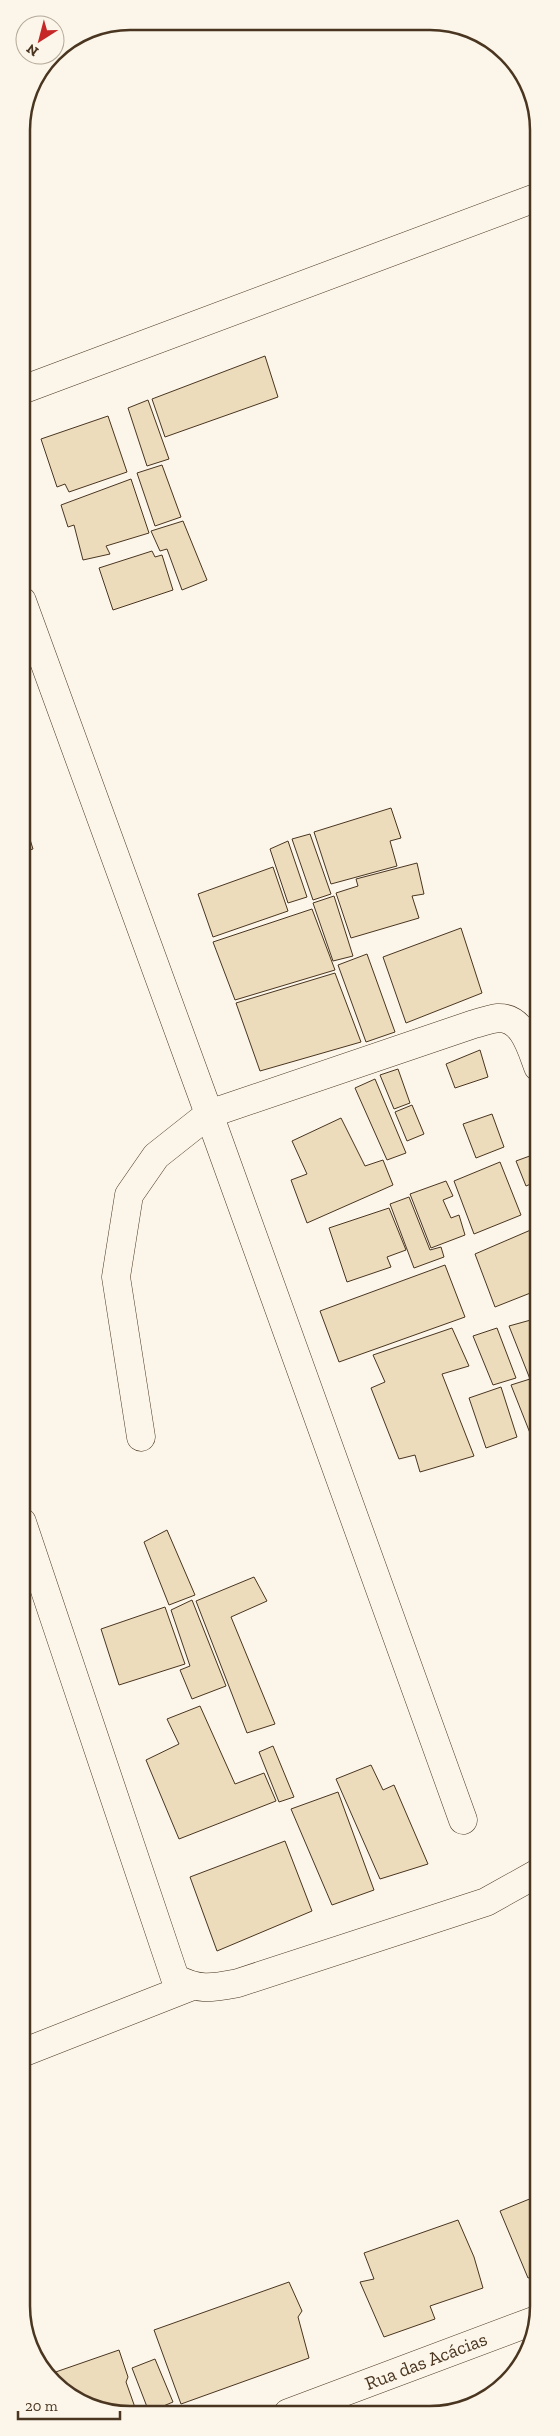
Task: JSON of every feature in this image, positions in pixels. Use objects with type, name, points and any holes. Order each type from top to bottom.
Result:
[{"type":"street","points":[[30,387],[530,200]]},
{"type":"street","points":[[30,623],[463,1820]]},
{"type":"street","points":[[141,1437],[116,1277],[128,1195],[156,1156],[209,1114],[474,1024],[499,1018],[517,1024],[530,1046]]},
{"type":"street","points":[[30,1546],[175,1978],[190,1986],[211,1988],[238,1982],[486,1902],[530,1877]]},
{"type":"street","points":[[30,2050],[190,1986]]},
{"type":"street","name":"Rua das Acácias","points":[[307,2406],[528,2323]]},
{"type":"building","points":[[265,356],[278,397],[165,437],[152,399]]},
{"type":"building","points":[[148,400],[169,459],[147,466],[128,408]]},
{"type":"building","points":[[108,416],[127,472],[69,492],[65,484],[57,487],[41,439]]},
{"type":"building","points":[[162,465],[181,517],[155,526],[137,473]]},
{"type":"building","points":[[131,479],[149,533],[106,546],[110,554],[83,560],[74,525],[68,527],[61,505]]},
{"type":"building","points":[[183,521],[207,580],[182,590],[167,549],[160,551],[151,531]]},
{"type":"building","points":[[152,551],[155,557],[162,555],[173,590],[113,610],[99,568]]},
{"type":"building","points":[[391,808],[401,838],[390,841],[397,866],[331,884],[314,832]]},
{"type":"building","points":[[310,834],[331,894],[313,900],[292,839]]},
{"type":"building","points":[[288,841],[307,897],[288,903],[270,849]]},
{"type":"building","points":[[417,863],[424,894],[412,896],[419,918],[351,938],[336,893],[358,886],[356,879]]},
{"type":"building","points":[[273,867],[288,911],[213,937],[198,894]]},
{"type":"building","points":[[334,896],[353,956],[333,961],[313,903]]},
{"type":"building","points":[[312,909],[335,970],[235,1000],[213,942]]},
{"type":"building","points":[[461,928],[482,993],[406,1023],[383,957]]},
{"type":"building","points":[[367,954],[395,1032],[366,1042],[338,965]]},
{"type":"building","points":[[335,973],[361,1042],[260,1071],[236,1003]]},
{"type":"building","points":[[480,1050],[488,1077],[455,1088],[446,1064]]},
{"type":"building","points":[[398,1069],[410,1103],[394,1109],[380,1075]]},
{"type":"building","points":[[375,1079],[406,1153],[387,1160],[355,1088]]},
{"type":"building","points":[[412,1105],[424,1134],[407,1141],[395,1112]]},
{"type":"building","points":[[492,1114],[504,1147],[476,1158],[463,1124]]},
{"type":"building","points":[[341,1118],[365,1166],[383,1160],[393,1185],[307,1223],[291,1180],[307,1174],[292,1141]]},
{"type":"building","points":[[530,1156],[530,1184],[526,1186],[516,1161]]},
{"type":"building","points":[[500,1162],[521,1215],[474,1234],[454,1181]]},
{"type":"building","points":[[446,1181],[453,1196],[443,1200],[451,1218],[459,1215],[465,1235],[431,1248],[410,1194]]},
{"type":"building","points":[[409,1197],[430,1250],[441,1247],[444,1257],[414,1268],[390,1204]]},
{"type":"building","points":[[389,1208],[406,1250],[387,1257],[391,1267],[347,1282],[329,1228]]},
{"type":"building","points":[[530,1230],[530,1293],[495,1307],[475,1254]]},
{"type":"building","points":[[445,1265],[465,1317],[339,1362],[320,1311]]},
{"type":"building","points":[[530,1320],[530,1379],[509,1326]]},
{"type":"building","points":[[452,1328],[469,1366],[442,1374],[474,1456],[420,1472],[415,1455],[399,1459],[371,1388],[385,1382],[373,1355]]},
{"type":"building","points":[[497,1328],[516,1378],[493,1385],[473,1336]]},
{"type":"building","points":[[530,1379],[530,1433],[511,1385]]},
{"type":"building","points":[[501,1387],[517,1437],[486,1448],[469,1398]]},
{"type":"building","points":[[167,1530],[195,1595],[169,1605],[144,1542]]},
{"type":"building","points":[[254,1577],[267,1601],[231,1617],[275,1724],[247,1733],[196,1601]]},
{"type":"building","points":[[192,1600],[226,1686],[192,1699],[180,1670],[190,1666],[171,1610]]},
{"type":"building","points":[[165,1607],[185,1664],[119,1685],[101,1629]]},
{"type":"building","points":[[200,1706],[235,1784],[264,1773],[276,1801],[179,1839],[146,1760],[179,1744],[167,1719]]},
{"type":"building","points":[[273,1746],[294,1797],[279,1802],[259,1752]]},
{"type":"building","points":[[371,1765],[383,1790],[394,1785],[428,1864],[380,1879],[336,1779]]},
{"type":"building","points":[[338,1792],[374,1890],[332,1905],[291,1809]]},
{"type":"building","points":[[285,1841],[312,1911],[217,1951],[190,1877]]},
{"type":"building","points":[[530,2199],[530,2277],[528,2278],[500,2211]]},
{"type":"building","points":[[458,2220],[474,2257],[483,2288],[430,2306],[435,2319],[384,2337],[360,2282],[374,2279],[364,2253]]},
{"type":"building","points":[[289,2282],[302,2311],[298,2317],[309,2358],[181,2404],[154,2330]]},
{"type":"building","points":[[119,2350],[128,2377],[126,2382],[135,2406],[110,2404],[86,2396],[69,2385],[55,2372]]},
{"type":"building","points":[[155,2359],[173,2402],[163,2406],[147,2406],[132,2368]]}]
